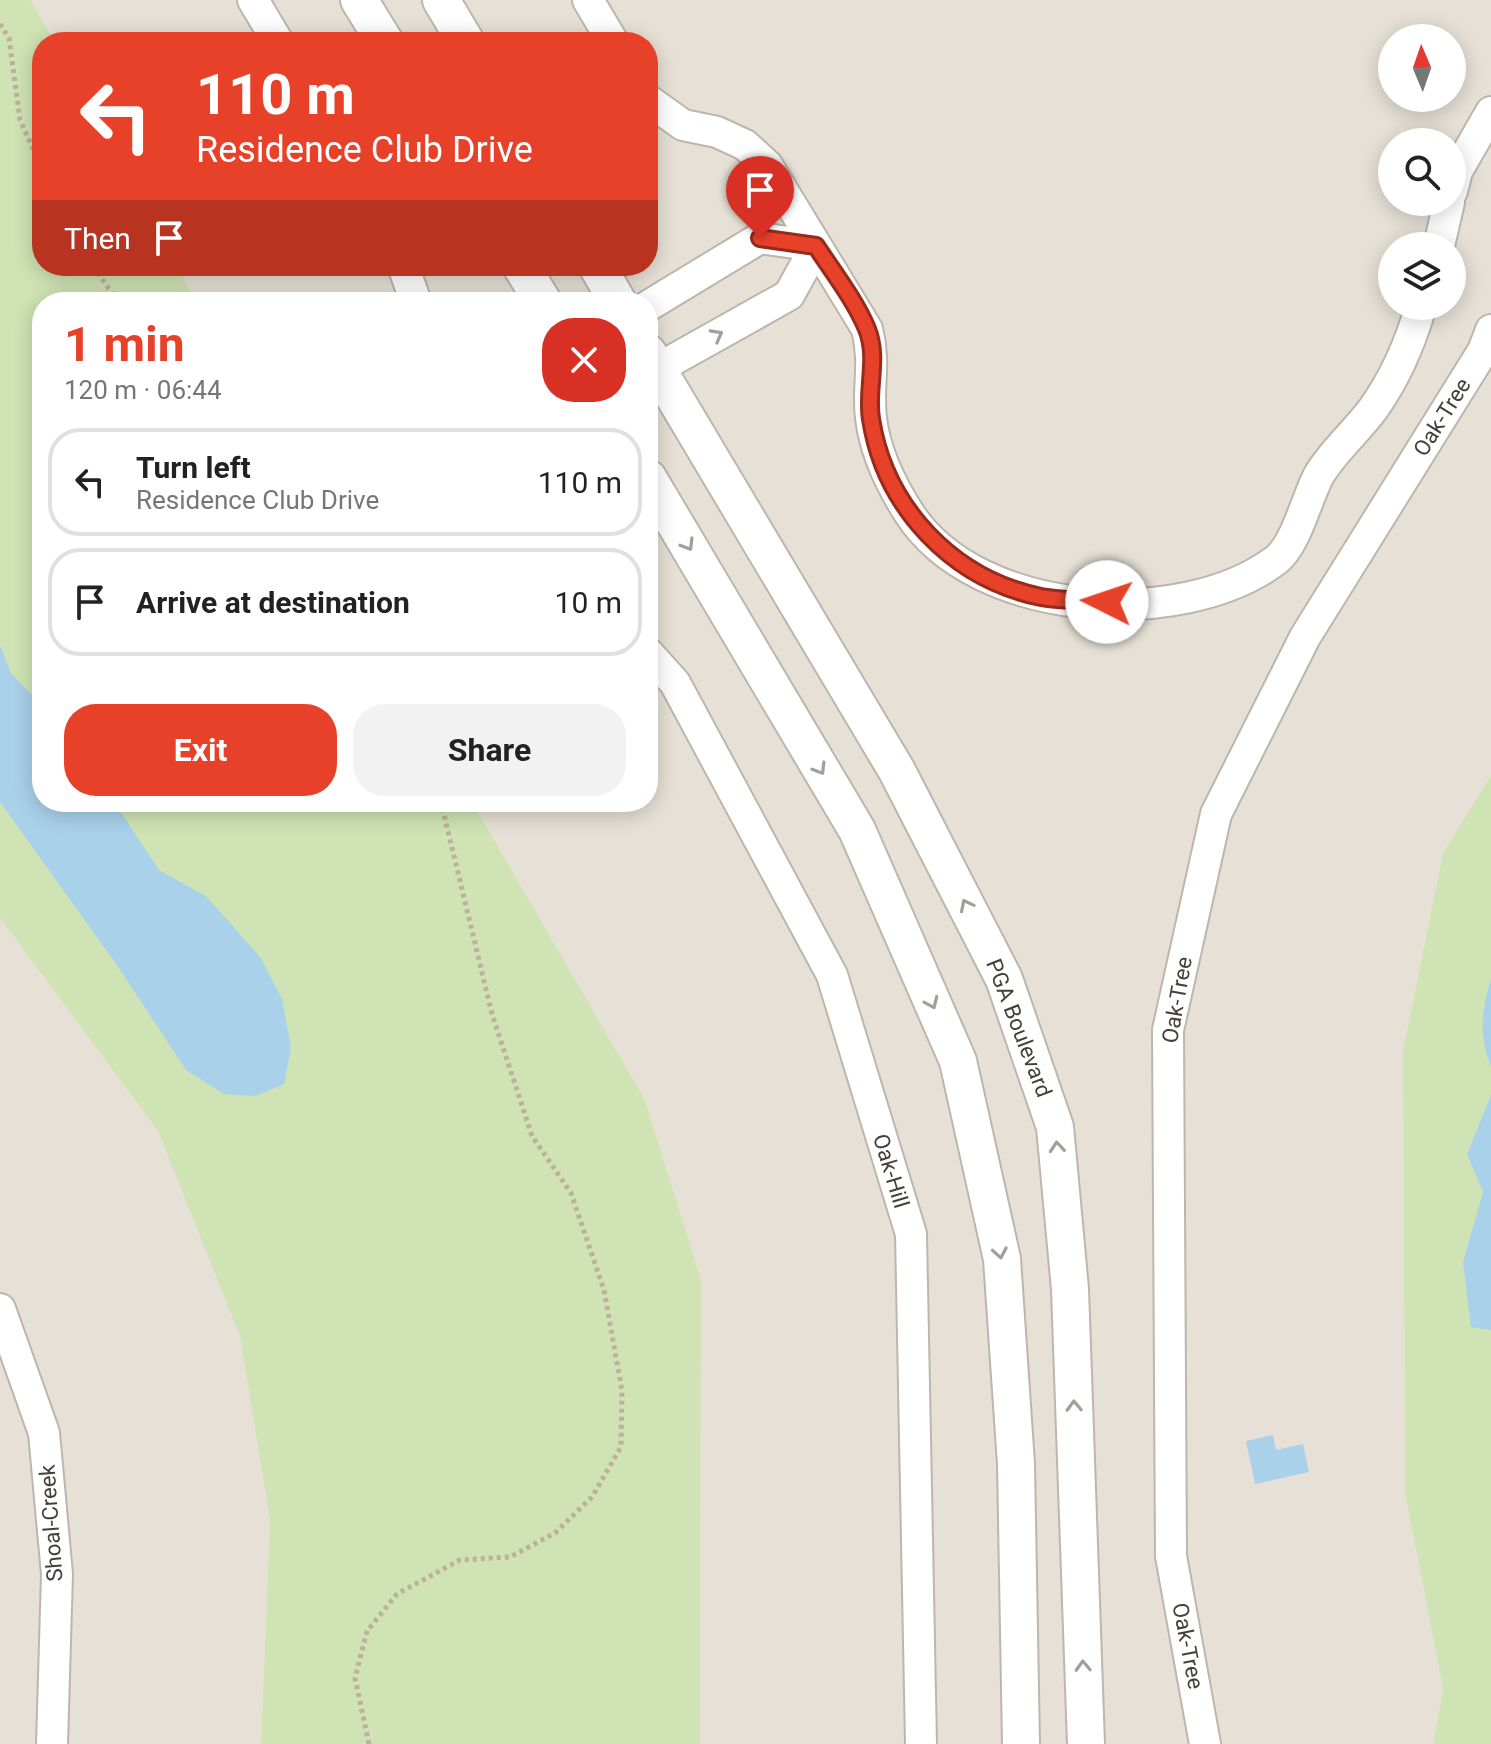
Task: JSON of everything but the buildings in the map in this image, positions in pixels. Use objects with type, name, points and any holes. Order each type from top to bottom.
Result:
[{"type":"street","points":[[253,0],[272,32]]},
{"type":"street","points":[[359,0],[379,32]]},
{"type":"street","points":[[441,0],[460,32]]},
{"type":"street","points":[[588,0],[607,32]]},
{"type":"street","points":[[658,107],[683,125],[717,132],[745,145],[767,165],[867,329],[874,356],[871,417],[883,466],[910,515],[941,549],[988,579],[1041,597],[1172,603],[1239,585],[1280,558],[1320,473],[1373,409],[1406,356],[1417,320]]},
{"type":"street","points":[[1466,155],[1491,112]]},
{"type":"street","points":[[658,300],[760,238],[816,246]]},
{"type":"street","points":[[658,360],[789,295],[816,246]]},
{"type":"street","name":"Oak-Tree","points":[[1205,1744],[1171,1556],[1168,1030],[1216,814],[1305,637],[1483,351],[1491,330]]},
{"type":"street","name":"PGA Boulevard","points":[[658,376],[897,771],[1004,979],[1055,1127],[1070,1289],[1086,1744]]},
{"type":"street","points":[[658,495],[857,830],[958,1061],[1002,1259],[1016,1464],[1021,1744]]},
{"type":"street","name":"Oak-Hill","points":[[658,664],[675,683],[832,975],[911,1234],[921,1744]]},
{"type":"street","name":"Shoal-Creek","points":[[0,1309],[44,1433],[57,1574],[52,1744]]},
{"type":"path","points":[[0,24],[9,38],[20,120],[32,147]]},
{"type":"path","points":[[369,1744],[355,1678],[367,1631],[397,1594],[460,1560],[510,1557],[555,1533],[592,1497],[621,1447],[622,1391],[604,1290],[571,1193],[532,1136],[501,1041],[444,812]]},
{"type":"shaded area","points":[[31,0],[1491,0],[1491,775],[1443,853],[1403,1050],[1405,1493],[1443,1689],[1433,1744],[700,1744],[701,1280],[645,1100],[478,812],[658,812],[658,292],[191,292],[182,276],[658,276],[658,32],[49,32]]},
{"type":"shaded area","points":[[0,918],[158,1131],[240,1337],[270,1521],[261,1744],[0,1744]]},
{"type":"green space","points":[[0,0],[31,0],[49,32],[32,32],[32,276],[182,276],[191,292],[32,292],[32,812],[478,812],[645,1100],[701,1280],[700,1744],[261,1744],[270,1521],[240,1337],[158,1131],[0,918]]},
{"type":"green space","points":[[1491,775],[1491,1744],[1433,1744],[1443,1689],[1405,1493],[1403,1050],[1443,853]]},
{"type":"water","points":[[0,645],[11,673],[32,695],[32,812],[121,812],[159,870],[207,897],[261,958],[282,999],[291,1048],[284,1084],[255,1096],[224,1094],[186,1070],[114,961],[0,802]]},
{"type":"water","points":[[1491,979],[1491,1067],[1483,1023]]},
{"type":"water","points":[[1491,1095],[1491,1330],[1471,1327],[1463,1262],[1483,1192],[1467,1154]]},
{"type":"water","points":[[1273,1435],[1276,1450],[1303,1444],[1309,1472],[1255,1484],[1246,1441]]},
{"type":"route","points":[[760,238],[816,246],[867,329],[874,356],[871,417],[883,466],[910,515],[941,549],[988,579],[1041,597],[1107,602]]}]
